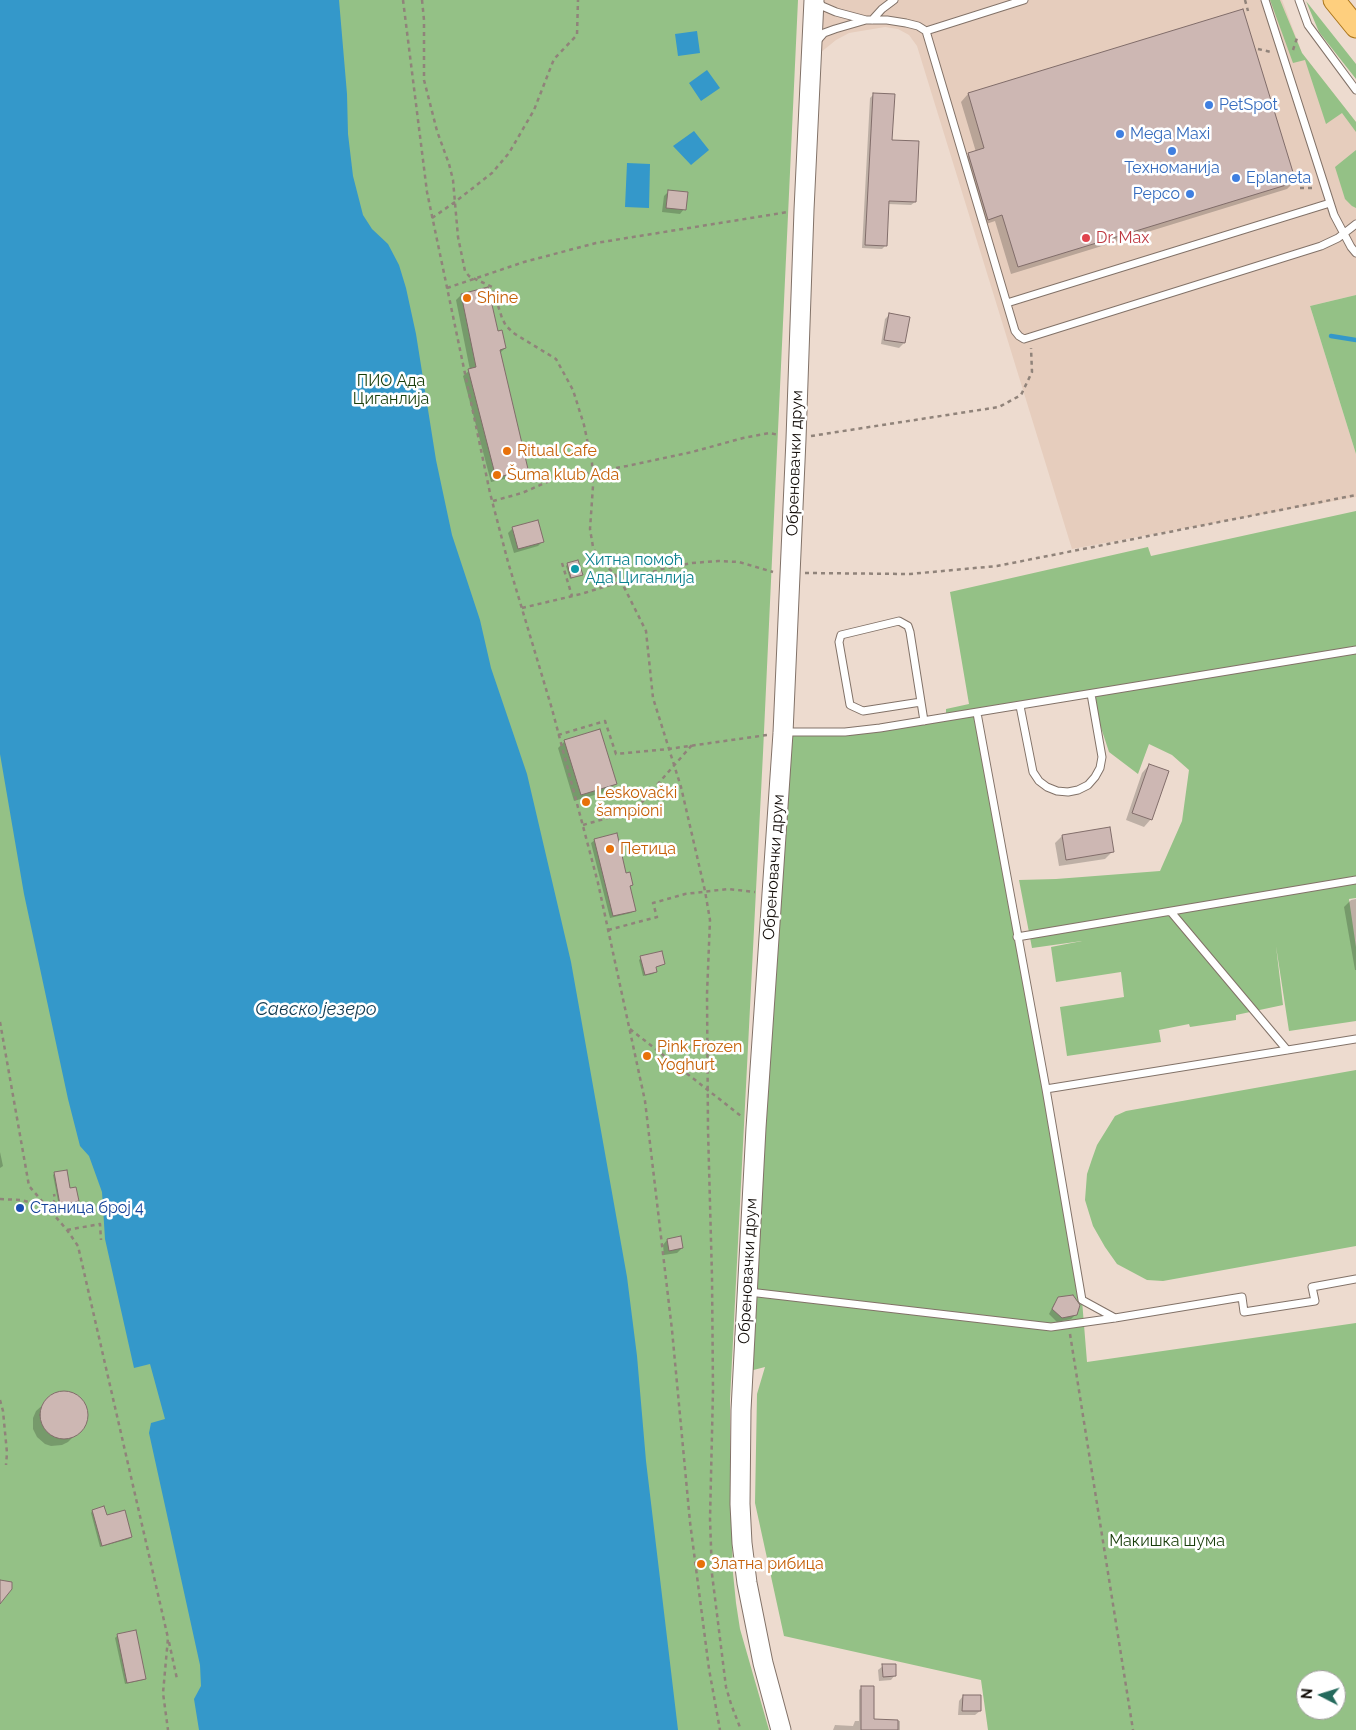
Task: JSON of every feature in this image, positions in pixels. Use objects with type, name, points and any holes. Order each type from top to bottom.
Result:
[{"type":"main road","points":[[1334,0],[1356,28]]},
{"type":"street","name":"Обреновачки друм","points":[[781,1730],[760,1648],[747,1583],[742,1543],[740,1504],[741,1410],[756,1128],[783,732],[804,210],[815,0]]},
{"type":"lane","points":[[815,0],[822,6],[836,12],[869,20],[906,23],[918,26],[926,31],[1015,331],[1024,339],[1330,243],[1356,224]]},
{"type":"lane","points":[[812,51],[818,39],[824,33],[869,20],[894,0]]},
{"type":"lane","points":[[926,31],[1024,0]]},
{"type":"lane","points":[[1265,0],[1334,215],[1350,246],[1356,253]]},
{"type":"lane","points":[[1299,0],[1308,24],[1356,90]]},
{"type":"lane","points":[[1007,302],[1330,203]]},
{"type":"lane","points":[[921,702],[863,711],[850,705],[839,638],[845,633],[874,626],[899,622],[908,626],[921,702],[924,721]]},
{"type":"lane","points":[[783,732],[845,732],[924,721],[1356,650]]},
{"type":"lane","points":[[1020,706],[1033,772],[1039,781],[1047,787],[1057,791],[1068,792],[1088,785],[1100,768],[1102,757],[1091,694]]},
{"type":"lane","points":[[977,713],[1046,1089],[1082,1300],[1115,1318]]},
{"type":"lane","points":[[1017,936],[1356,880]]},
{"type":"lane","points":[[1171,912],[1288,1050]]},
{"type":"lane","points":[[1046,1089],[1356,1039]]},
{"type":"lane","points":[[746,1292],[1051,1327],[1242,1297],[1244,1312],[1315,1301],[1312,1287],[1356,1279]]},
{"type":"path","points":[[403,0],[421,151],[432,218],[493,501],[508,562],[598,883],[646,1101],[672,1330],[690,1522],[709,1669],[720,1730]]},
{"type":"path","points":[[422,0],[424,80],[437,131],[450,164],[458,237],[463,263],[467,274],[492,287],[502,318],[508,328],[528,343],[551,356],[562,369],[578,403],[589,444],[593,473],[590,529],[593,547],[597,556],[621,582],[646,631],[653,698],[681,787],[705,891],[710,920],[707,994],[713,1390],[710,1519],[712,1574],[726,1687],[741,1730]]},
{"type":"path","points":[[432,218],[492,173],[509,153],[534,110],[554,60],[577,35],[578,0]]},
{"type":"path","points":[[1245,0],[1248,11]]},
{"type":"path","points":[[1292,53],[1298,35]]},
{"type":"path","points":[[1258,49],[1271,52]]},
{"type":"path","points":[[1300,188],[1315,188]]},
{"type":"path","points":[[448,288],[524,262],[596,244],[804,210]]},
{"type":"path","points":[[796,438],[999,407],[1021,396],[1032,372],[1031,338]]},
{"type":"path","points":[[493,501],[522,493],[554,479],[593,473],[692,452],[769,433]]},
{"type":"path","points":[[522,608],[572,596],[676,565],[718,561],[739,562],[790,577],[806,572],[910,574],[997,566],[1356,494]]},
{"type":"path","points":[[562,563],[572,596]]},
{"type":"path","points":[[558,735],[606,721],[616,754],[668,749],[783,732]]},
{"type":"path","points":[[583,826],[635,810],[693,745]]},
{"type":"path","points":[[608,930],[657,917],[653,903],[705,891],[728,889],[772,894]]},
{"type":"path","points":[[0,1022],[29,1186],[78,1246],[177,1679]]},
{"type":"path","points":[[630,1029],[756,1128]]},
{"type":"path","points":[[49,1211],[55,1199],[54,1194]]},
{"type":"path","points":[[0,1199],[33,1202],[45,1207]]},
{"type":"path","points":[[66,1230],[100,1224],[101,1240]]},
{"type":"path","points":[[1069,1325],[1133,1730]]},
{"type":"path","points":[[0,1400],[5,1426],[6,1465]]},
{"type":"path","points":[[168,1638],[163,1692],[168,1730]]},
{"type":"shaded area","points":[[820,0],[1282,0],[1302,53],[1356,122],[1356,295],[1310,306],[1356,454],[1356,497],[1072,549],[917,46],[909,35],[898,29],[885,27],[849,33],[836,40],[820,53]]},
{"type":"green space","name":"Савско језеро","points":[[0,0],[798,0],[763,753],[730,1399],[733,1573],[736,1603],[740,1629],[769,1730],[0,1730]]},
{"type":"green space","points":[[1270,0],[1280,0],[1302,53],[1356,122],[1356,132],[1342,113],[1326,124],[1305,60],[1293,63]]},
{"type":"green space","points":[[1306,1],[1356,64],[1356,79],[1319,32]]},
{"type":"green space","points":[[1356,150],[1356,208],[1345,199],[1335,167]]},
{"type":"green space","points":[[1356,295],[1356,454],[1310,306]]},
{"type":"green space","name":"Макишка шума","points":[[1356,511],[1356,898],[1349,899],[1356,947],[1356,1021],[1289,1031],[1276,946],[1283,1005],[1236,1015],[1236,1020],[1190,1027],[1189,1024],[1159,1030],[1161,1042],[1067,1056],[1060,1007],[1124,997],[1121,972],[1056,982],[1051,947],[1082,941],[1032,948],[1019,880],[1160,871],[1182,821],[1189,770],[1172,755],[1149,744],[1138,774],[1109,752],[1090,694],[977,713],[1082,1300],[1087,1362],[1356,1323],[1356,1730],[988,1730],[981,1680],[784,1636],[755,1503],[757,1394],[765,1367],[742,1373],[783,733],[845,732],[946,717],[946,709],[969,704],[950,592],[1148,547],[1151,556]]},
{"type":"green space","points":[[1356,1070],[1356,1246],[1163,1281],[1147,1280],[1117,1264],[1093,1226],[1085,1200],[1087,1174],[1097,1145],[1115,1116],[1126,1111]]},
{"type":"water","name":"Савско језеро","points":[[0,0],[339,0],[347,94],[348,134],[353,176],[363,215],[372,229],[388,244],[399,265],[406,288],[416,334],[436,460],[452,535],[480,620],[491,668],[527,774],[571,962],[627,1277],[637,1356],[646,1461],[678,1730],[199,1730],[194,1699],[201,1686],[200,1665],[149,1433],[151,1423],[165,1419],[150,1364],[134,1368],[105,1239],[102,1192],[89,1156],[80,1146],[68,1099],[24,894],[0,754]]},
{"type":"water","points":[[697,31],[700,53],[678,56],[675,34]]},
{"type":"water","points":[[707,70],[720,88],[701,101],[689,83]]},
{"type":"water","points":[[694,131],[709,150],[691,165],[673,146]]},
{"type":"water","points":[[627,163],[650,164],[649,208],[625,207]]},
{"type":"building","points":[[1243,9],[1296,182],[1018,267],[1002,215],[988,220],[968,153],[984,148],[968,93]]},
{"type":"building","points":[[873,93],[895,94],[892,140],[919,141],[916,202],[889,201],[887,246],[865,245]]},
{"type":"building","points":[[668,190],[688,192],[686,210],[666,208]]},
{"type":"building","points":[[488,287],[498,331],[502,330],[506,348],[500,350],[528,469],[496,478],[468,369],[476,367],[461,294]]},
{"type":"building","points":[[889,313],[910,317],[905,343],[884,340]]},
{"type":"building","points":[[538,520],[544,542],[518,549],[512,527]]},
{"type":"building","name":"Хитна помоћ Ада Циганлија","points":[[578,560],[583,575],[571,578],[567,563]]},
{"type":"building","points":[[600,729],[617,784],[581,795],[564,740]]},
{"type":"building","points":[[1149,764],[1169,771],[1152,820],[1132,813]]},
{"type":"building","points":[[1110,827],[1114,852],[1066,860],[1062,835]]},
{"type":"building","points":[[617,833],[626,873],[630,872],[633,885],[630,886],[636,911],[613,916],[594,839]]},
{"type":"building","points":[[662,951],[665,964],[656,967],[657,972],[645,975],[640,956]]},
{"type":"building","points":[[67,1170],[70,1188],[76,1187],[79,1201],[60,1205],[54,1172]]},
{"type":"building","points":[[681,1236],[683,1248],[669,1251],[667,1239]]},
{"type":"building","points":[[1073,1295],[1080,1305],[1077,1315],[1062,1318],[1052,1309],[1058,1297]]},
{"type":"building","points":[[64,1391],[73,1393],[81,1398],[86,1406],[88,1415],[86,1424],[81,1432],[73,1437],[64,1439],[55,1437],[47,1432],[42,1424],[40,1415],[42,1406],[47,1398],[55,1393]]},
{"type":"building","points":[[104,1506],[107,1515],[125,1510],[132,1537],[102,1546],[92,1510]]},
{"type":"building","points":[[0,1580],[12,1582],[12,1589],[0,1604]]},
{"type":"building","points":[[136,1630],[146,1679],[127,1683],[117,1634]]},
{"type":"building","points":[[882,1664],[896,1664],[896,1676],[883,1677]]},
{"type":"building","points":[[861,1686],[874,1686],[874,1719],[898,1720],[898,1730],[861,1730]]},
{"type":"building","points":[[963,1695],[981,1695],[981,1711],[962,1711]]},
{"type":"waterway","points":[[1331,336],[1356,340]]},
{"type":"place","name":"PetSpot","points":[[1209,105]]},
{"type":"place","name":"Mega Maxi","points":[[1120,134]]},
{"type":"place","name":"Техноманија","points":[[1172,151]]},
{"type":"place","name":"Eplaneta","points":[[1236,178]]},
{"type":"place","name":"Pepco","points":[[1190,194]]},
{"type":"place","name":"Dr. Max","points":[[1086,238]]},
{"type":"place","name":"Shine","points":[[467,298]]},
{"type":"place","name":"Ritual Cafe","points":[[507,451]]},
{"type":"place","name":"Šuma klub Ada","points":[[497,475]]},
{"type":"place","name":"Хитна помоћ Ада Циганлија","points":[[575,569]]},
{"type":"place","name":"Leskovački šampioni","points":[[586,802]]},
{"type":"place","name":"Петица","points":[[610,849]]},
{"type":"place","name":"Pink Frozen Yoghurt","points":[[647,1056]]},
{"type":"place","name":"Станица број 4","points":[[20,1208]]},
{"type":"place","name":"Златна рибица","points":[[701,1564]]},
{"type":"park label","name":"ПИО Ада Циганлија","points":[[391,390]]}]
